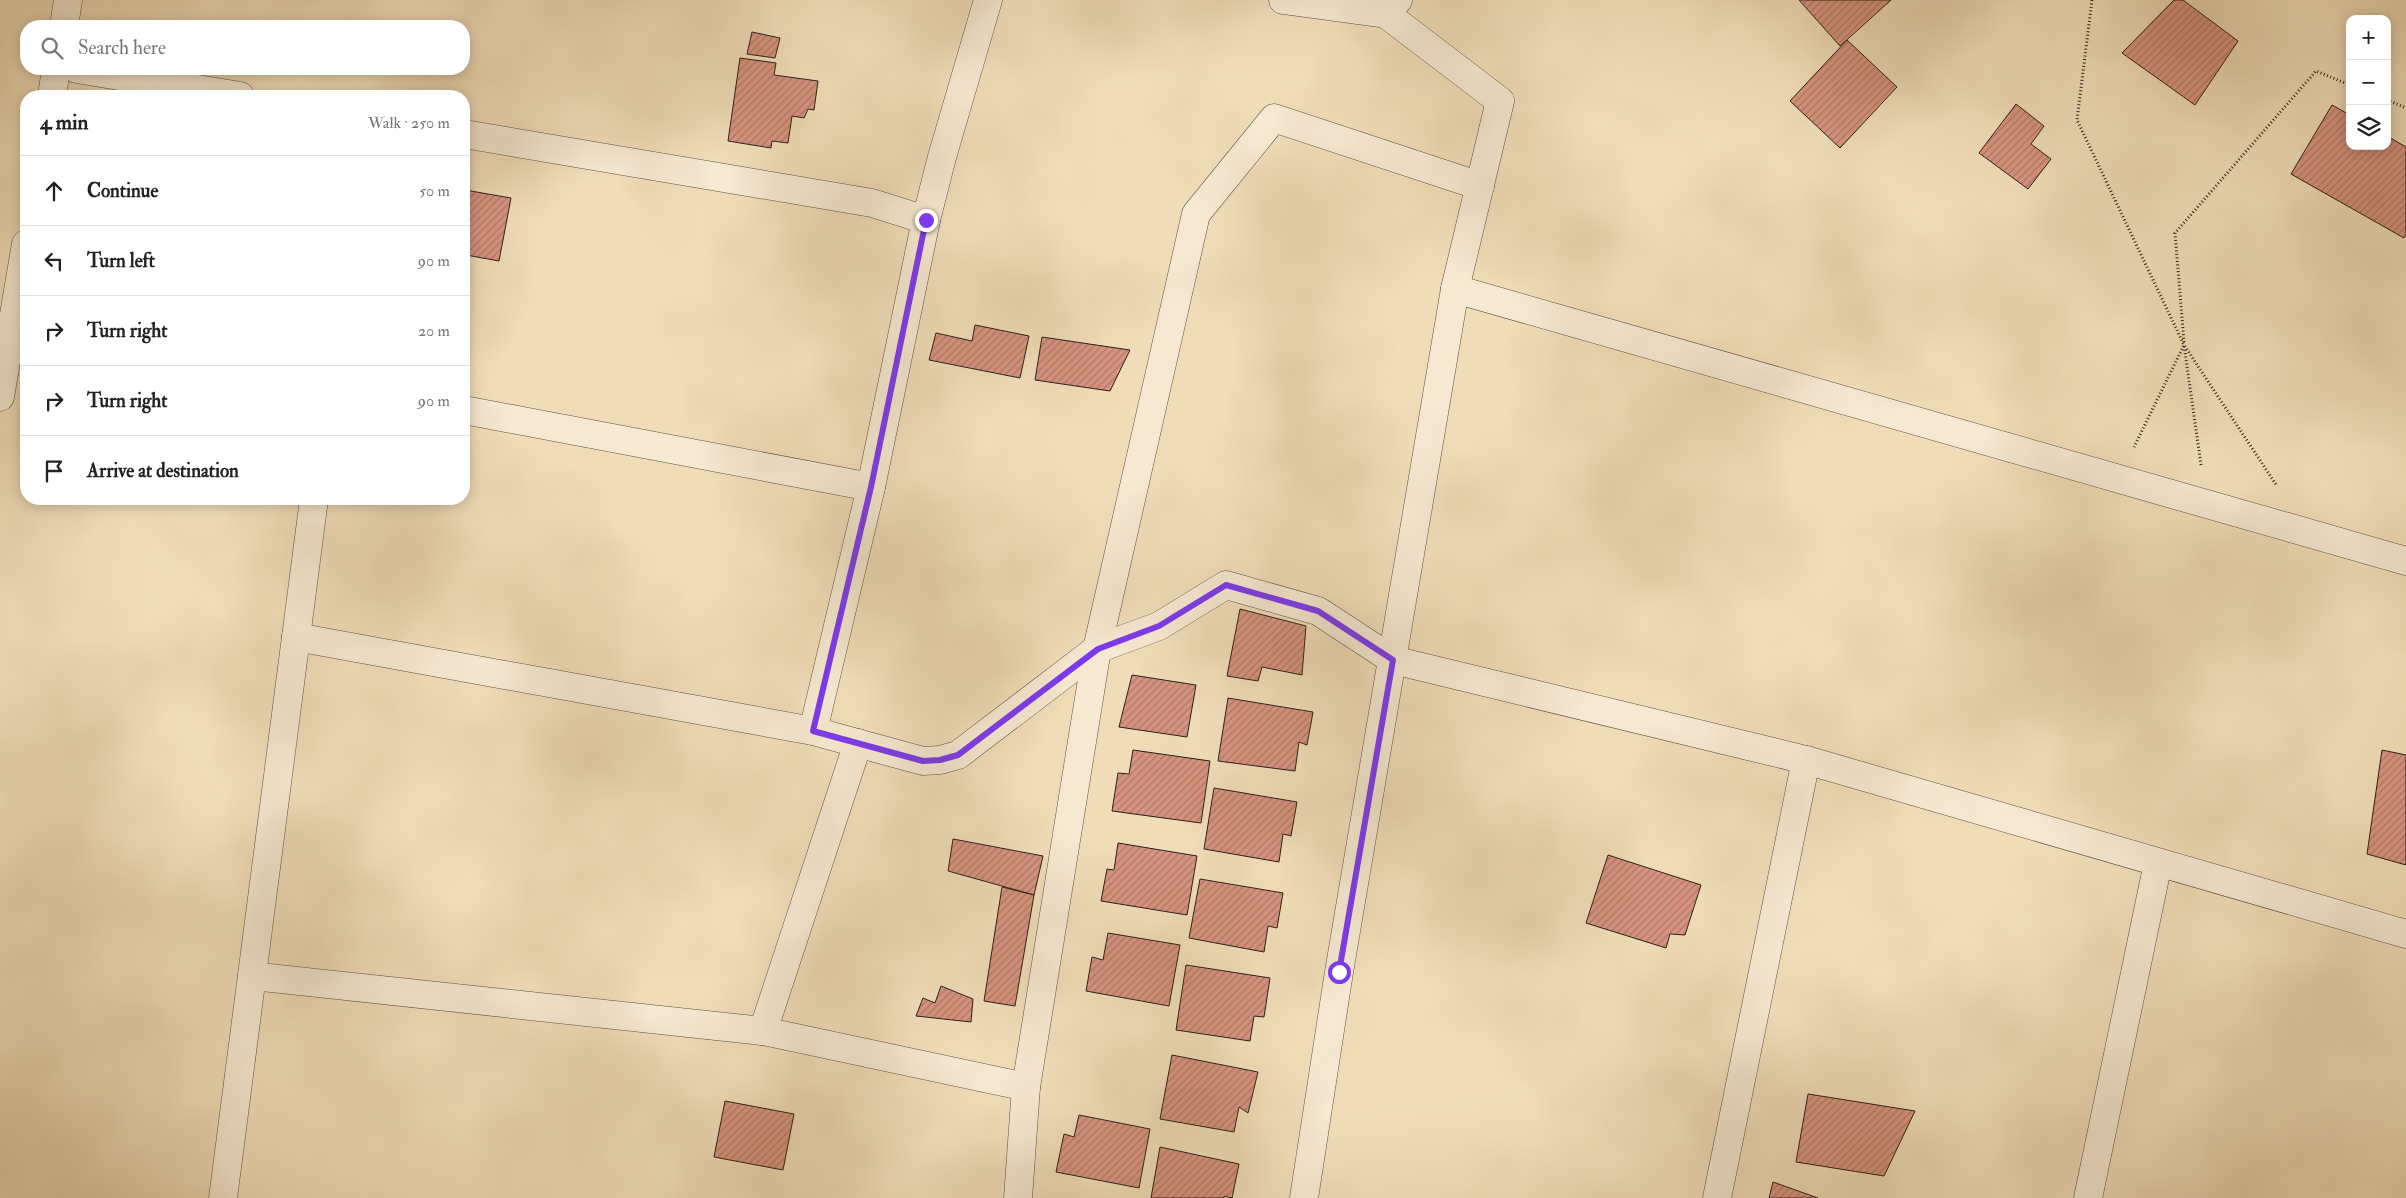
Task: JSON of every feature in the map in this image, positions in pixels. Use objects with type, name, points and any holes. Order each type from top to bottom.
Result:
[{"type":"street","points":[[65,20],[68,0]]},
{"type":"street","points":[[813,731],[871,487],[926,220],[942,157],[988,0]]},
{"type":"street","points":[[1283,0],[1392,7],[1500,101],[1455,288],[1339,972],[1304,1198]]},
{"type":"street","points":[[53,90],[55,75]]},
{"type":"street","points":[[113,75],[204,90]]},
{"type":"street","points":[[1018,1198],[1026,1087],[1098,649],[1196,214],[1274,118],[1480,186]]},
{"type":"street","points":[[470,135],[872,203],[926,220]]},
{"type":"street","points":[[1455,288],[2406,561]]},
{"type":"street","points":[[0,397],[19,326]]},
{"type":"street","points":[[470,411],[871,487]]},
{"type":"street","points":[[223,1198],[313,505]]},
{"type":"street","points":[[296,637],[813,731],[923,761],[940,760],[958,755],[1098,649],[1159,626],[1226,585],[1318,611],[1393,660],[1806,760],[2406,934]]},
{"type":"street","points":[[763,1031],[858,743]]},
{"type":"street","points":[[1717,1198],[1806,760]]},
{"type":"street","points":[[2088,1198],[2158,863]]},
{"type":"street","points":[[252,976],[763,1031],[1026,1087]]},
{"type":"path","points":[[2092,0],[2077,120],[2184,345],[2280,490]]},
{"type":"path","points":[[2202,474],[2184,345],[2175,233],[2316,71],[2346,83]]},
{"type":"path","points":[[2391,102],[2406,108]]},
{"type":"path","points":[[2130,455],[2184,345]]},
{"type":"building","points":[[1799,0],[1891,0],[1840,46]]},
{"type":"building","points":[[2174,0],[2183,0],[2238,41],[2195,105],[2122,53]]},
{"type":"building","points":[[752,32],[780,38],[775,58],[747,54]]},
{"type":"building","points":[[1847,40],[1897,87],[1840,148],[1790,101]]},
{"type":"building","points":[[740,58],[776,63],[774,75],[818,81],[814,110],[808,109],[804,118],[792,116],[788,143],[772,141],[771,148],[728,141]]},
{"type":"building","points":[[2016,104],[2044,126],[2031,144],[2051,159],[2028,189],[1979,153]]},
{"type":"building","points":[[2332,105],[2346,113],[2346,150],[2391,150],[2391,138],[2406,147],[2406,234],[2404,238],[2291,174]]},
{"type":"building","points":[[470,191],[511,198],[499,261],[470,256]]},
{"type":"building","points":[[975,325],[1029,336],[1020,378],[929,360],[936,333],[972,341]]},
{"type":"building","points":[[1042,337],[1130,350],[1110,391],[1035,380]]},
{"type":"building","points":[[1240,609],[1306,626],[1302,675],[1262,667],[1258,681],[1227,676]]},
{"type":"building","points":[[1132,675],[1196,685],[1187,737],[1119,727]]},
{"type":"building","points":[[1228,698],[1313,712],[1307,745],[1299,742],[1295,771],[1218,761]]},
{"type":"building","points":[[1133,750],[1210,761],[1201,823],[1112,811],[1118,773],[1129,774]]},
{"type":"building","points":[[2382,750],[2406,755],[2406,865],[2367,854]]},
{"type":"building","points":[[1214,788],[1297,802],[1291,836],[1283,834],[1279,862],[1204,849]]},
{"type":"building","points":[[953,839],[1043,856],[1034,895],[948,871]]},
{"type":"building","points":[[1118,843],[1197,856],[1187,915],[1101,901],[1107,869],[1114,870]]},
{"type":"building","points":[[1608,855],[1701,885],[1685,935],[1670,934],[1666,948],[1586,923]]},
{"type":"building","points":[[1200,879],[1283,893],[1277,928],[1268,926],[1264,952],[1189,938]]},
{"type":"building","points":[[1002,887],[1034,895],[1015,1006],[984,1001]]},
{"type":"building","points":[[1108,933],[1180,945],[1169,1006],[1086,991],[1092,957],[1103,960]]},
{"type":"building","points":[[1186,965],[1270,978],[1264,1017],[1254,1016],[1250,1041],[1176,1030]]},
{"type":"building","points":[[941,986],[973,999],[971,1022],[916,1016],[923,998],[935,1003]]},
{"type":"building","points":[[1172,1055],[1258,1072],[1248,1113],[1239,1107],[1234,1132],[1160,1119]]},
{"type":"building","points":[[1808,1094],[1915,1111],[1884,1176],[1796,1162]]},
{"type":"building","points":[[725,1101],[794,1114],[783,1170],[714,1157]]},
{"type":"building","points":[[1079,1115],[1150,1129],[1139,1188],[1056,1172],[1064,1134],[1074,1137]]},
{"type":"building","points":[[1160,1147],[1239,1164],[1232,1198],[1224,1196],[1224,1198],[1151,1198]]},
{"type":"building","points":[[1773,1182],[1818,1198],[1769,1198]]},
{"type":"route","points":[[926,220],[871,487],[813,731],[923,761],[940,760],[958,755],[1098,649],[1159,626],[1226,585],[1318,611],[1393,660],[1339,972]]}]
